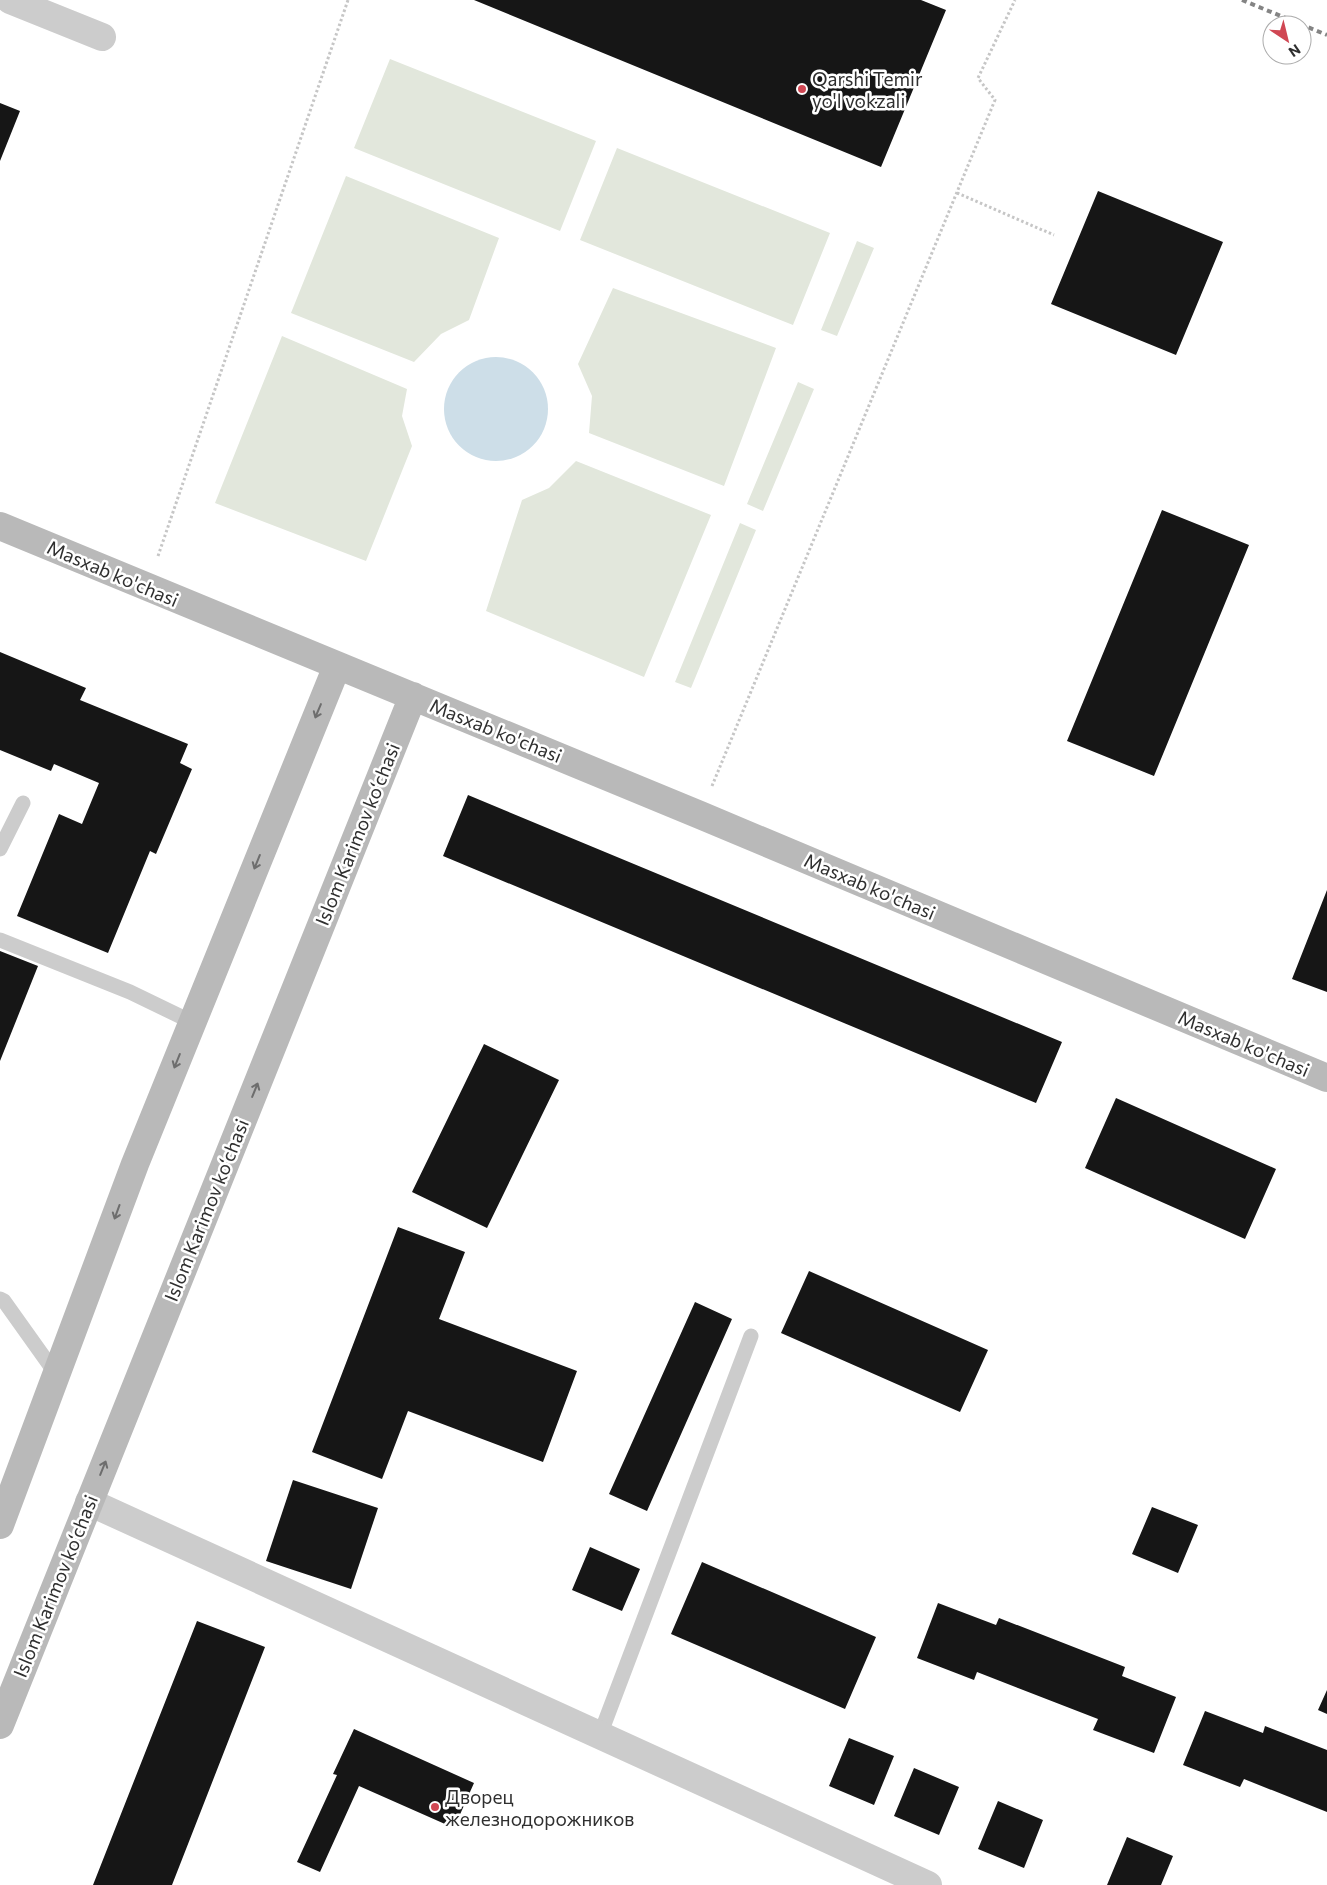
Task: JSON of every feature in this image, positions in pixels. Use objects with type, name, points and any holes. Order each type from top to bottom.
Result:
[{"type":"main road","name":"Masxab ko'chasi","points":[[0,526],[700,815],[1327,1078]]},
{"type":"main road","points":[[0,1525],[135,1164],[337,666]]},
{"type":"main road","name":"Islom Karimov ko‘chasi","points":[[0,1725],[413,696]]},
{"type":"street","points":[[10,0],[102,37]]},
{"type":"street","points":[[89,1502],[928,1885]]},
{"type":"lane","points":[[0,848],[23,803]]},
{"type":"lane","points":[[0,940],[130,992],[192,1022]]},
{"type":"lane","points":[[0,1299],[4,1301],[56,1374]]},
{"type":"lane","points":[[600,1735],[751,1336]]},
{"type":"path","points":[[147,588],[348,0]]},
{"type":"path","points":[[700,815],[995,100],[978,78],[1015,0]]},
{"type":"path","points":[[957,193],[1054,235]]},
{"type":"shaded area","points":[[390,59],[596,141],[560,231],[354,148]]},
{"type":"shaded area","points":[[617,148],[830,233],[793,325],[580,240]]},
{"type":"shaded area","points":[[346,176],[499,238],[469,320],[441,334],[414,362],[291,313]]},
{"type":"shaded area","points":[[857,241],[874,248],[837,336],[821,330]]},
{"type":"shaded area","points":[[613,288],[776,348],[724,486],[589,433],[592,396],[578,364]]},
{"type":"shaded area","points":[[282,336],[407,389],[402,416],[412,446],[366,561],[215,503]]},
{"type":"shaded area","points":[[496,357],[516,361],[533,372],[544,389],[548,409],[544,429],[533,446],[516,457],[496,461],[476,457],[459,446],[448,429],[444,409],[448,389],[459,372],[476,361]]},
{"type":"shaded area","points":[[798,382],[814,389],[763,511],[747,504]]},
{"type":"shaded area","points":[[576,461],[711,515],[644,677],[486,611],[522,500],[549,488]]},
{"type":"shaded area","points":[[740,523],[756,530],[691,688],[675,682]]},
{"type":"building","name":"Qarshi Temir yo'l vokzali","points":[[474,0],[921,0],[946,10],[881,167]]},
{"type":"building","points":[[0,103],[20,111],[0,161]]},
{"type":"building","points":[[1098,191],[1223,242],[1176,355],[1051,304]]},
{"type":"building","points":[[1162,510],[1249,545],[1154,776],[1067,741]]},
{"type":"building","points":[[0,652],[86,688],[80,700],[188,744],[180,763],[192,769],[156,854],[150,851],[108,953],[17,916],[59,814],[82,824],[99,783],[54,764],[51,771],[0,750]]},
{"type":"building","points":[[468,795],[1062,1042],[1036,1103],[443,856]]},
{"type":"building","points":[[1327,890],[1327,992],[1292,979]]},
{"type":"building","points":[[0,951],[38,966],[0,1061]]},
{"type":"building","points":[[484,1044],[559,1080],[487,1228],[412,1192]]},
{"type":"building","points":[[1116,1098],[1276,1169],[1245,1239],[1085,1168]]},
{"type":"building","points":[[398,1227],[465,1252],[439,1319],[577,1371],[543,1462],[408,1411],[382,1479],[312,1452]]},
{"type":"building","points":[[809,1271],[988,1350],[960,1412],[781,1333]]},
{"type":"building","points":[[695,1302],[732,1319],[647,1511],[609,1494]]},
{"type":"building","points":[[293,1480],[378,1508],[351,1589],[266,1561]]},
{"type":"building","points":[[1152,1507],[1198,1525],[1178,1573],[1132,1554]]},
{"type":"building","points":[[590,1547],[640,1569],[622,1611],[572,1590]]},
{"type":"building","points":[[702,1562],[876,1637],[845,1709],[671,1634]]},
{"type":"building","points":[[938,1603],[996,1625],[999,1618],[1125,1667],[1122,1676],[1176,1697],[1154,1753],[1093,1730],[1098,1719],[977,1672],[974,1680],[917,1658]]},
{"type":"building","points":[[197,1621],[265,1647],[172,1885],[93,1885]]},
{"type":"building","points":[[1327,1690],[1327,1714],[1318,1710]]},
{"type":"building","points":[[1205,1711],[1263,1733],[1265,1726],[1327,1750],[1327,1812],[1244,1779],[1240,1787],[1183,1765]]},
{"type":"building","name":"Дворец железнодорожников","points":[[354,1729],[474,1783],[454,1828],[359,1786],[320,1872],[297,1862],[337,1775],[333,1774]]},
{"type":"building","points":[[849,1738],[894,1756],[874,1805],[829,1786]]},
{"type":"building","points":[[914,1768],[959,1787],[939,1835],[894,1816]]},
{"type":"building","points":[[998,1801],[1043,1820],[1024,1868],[978,1849]]},
{"type":"building","points":[[1127,1837],[1173,1856],[1161,1885],[1107,1885]]},
{"type":"railway","points":[[1242,0],[1327,35]]},
{"type":"place","name":"Qarshi Temir yo'l vokzali","points":[[802,89]]},
{"type":"place","name":"Дворец железнодорожников","points":[[435,1807]]}]
